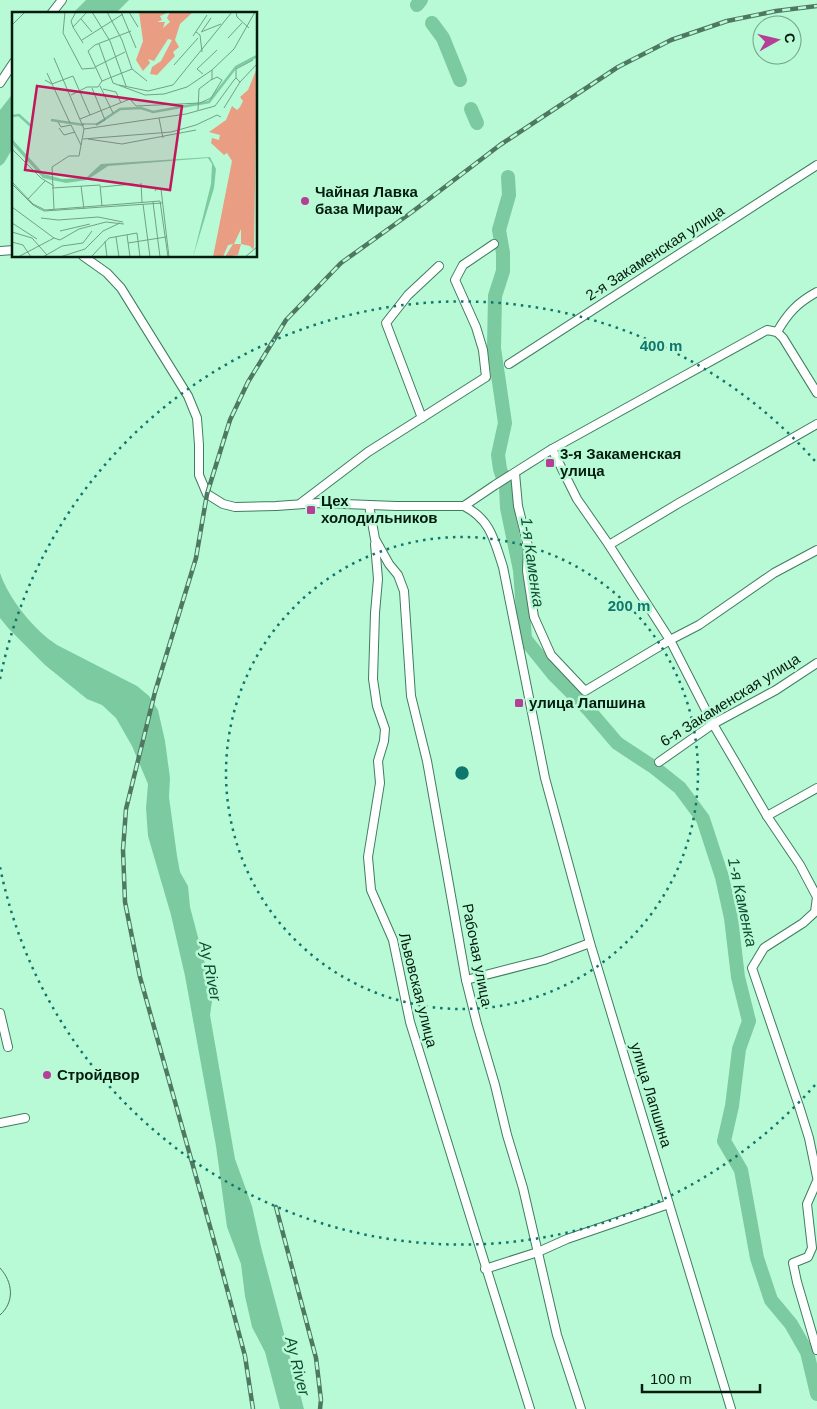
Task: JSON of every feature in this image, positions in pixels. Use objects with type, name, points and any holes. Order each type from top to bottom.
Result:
[{"type":"street","points":[[53,12],[62,0]]},
{"type":"street","points":[[0,83],[12,65]]},
{"type":"street","name":"2-я Закаменская улица","points":[[509,364],[817,165]]},
{"type":"street","points":[[301,504],[368,452],[486,377],[483,350],[476,327],[455,280],[463,265],[494,244]]},
{"type":"street","points":[[87,258],[107,273],[120,288],[188,396],[197,418],[200,445],[199,475],[206,494],[223,504],[235,507],[301,504],[464,506],[552,449],[767,330],[776,332],[783,338],[817,393]]},
{"type":"street","points":[[422,418],[386,323],[408,295],[439,266]]},
{"type":"street","points":[[776,332],[786,316],[802,300],[817,292]]},
{"type":"street","points":[[609,545],[817,424]]},
{"type":"street","points":[[552,449],[577,499],[670,640],[713,724],[767,816],[800,864],[817,896],[815,912],[803,923],[764,948],[752,968],[797,1097],[809,1138],[817,1177]]},
{"type":"street","points":[[515,473],[518,506],[528,546],[527,571],[534,617],[552,656],[585,691],[670,640],[699,625],[774,572],[817,550]]},
{"type":"street","name":"Рабочая улица","points":[[369,505],[375,539],[389,564],[398,575],[404,591],[412,696],[427,761],[466,980],[523,1188],[557,1335],[581,1409]]},
{"type":"street","name":"улица Лапшина","points":[[464,506],[474,511],[484,520],[493,535],[503,567],[545,778],[590,943],[732,1409]]},
{"type":"street","name":"Львовская улица","points":[[375,539],[378,579],[373,679],[377,706],[385,729],[384,741],[378,761],[380,783],[368,857],[371,890],[392,940],[410,1022],[485,1269],[530,1409]]},
{"type":"street","name":"6-я Закаменская улица","points":[[658,762],[713,724],[776,690],[817,662]]},
{"type":"street","points":[[767,816],[817,788]]},
{"type":"street","points":[[466,980],[544,960],[590,943]]},
{"type":"street","points":[[0,1013],[8,1047]]},
{"type":"street","points":[[0,1123],[25,1118]]},
{"type":"street","points":[[817,1181],[807,1204],[812,1248],[808,1257],[793,1263],[817,1350]]},
{"type":"street","points":[[485,1269],[538,1252],[567,1239],[669,1204]]},
{"type":"shaded area","points":[[86,0],[129,0],[117,12],[74,12]]},
{"type":"shaded area","points":[[12,95],[12,149],[0,166],[0,110]]},
{"type":"shaded area","points":[[0,573],[9,593],[39,631],[57,645],[137,686],[149,696],[158,710],[165,741],[170,778],[169,797],[180,872],[188,886],[190,907],[213,994],[210,1015],[235,1159],[252,1206],[304,1409],[280,1409],[265,1352],[252,1327],[245,1296],[241,1264],[227,1227],[216,1146],[185,976],[171,915],[148,836],[146,808],[148,784],[132,746],[116,718],[102,705],[87,699],[45,665],[0,618]]},
{"type":"waterway","points":[[417,5],[421,0]]},
{"type":"waterway","points":[[432,23],[443,38],[460,80]]},
{"type":"waterway","points":[[471,109],[477,123]]},
{"type":"waterway","name":"1-я Каменка","points":[[508,177],[509,195],[499,230],[503,253],[503,271],[495,296],[494,348],[505,423],[498,455],[506,487],[507,508],[520,570],[525,639],[554,675],[588,709],[617,743],[655,768],[680,788],[703,819],[722,877],[731,918],[738,977],[749,1021],[739,1049],[732,1106],[724,1141],[741,1170],[757,1258],[771,1300],[791,1324],[807,1352],[817,1394]]},
{"type":"tram line","points":[[0,1268],[8,1279],[10,1286],[8,1304],[0,1315]]},
{"type":"railway","points":[[253,1409],[245,1356],[140,977],[125,902],[123,850],[126,809],[155,692],[196,558],[207,494],[230,420],[248,382],[286,320],[341,263],[500,145],[618,67],[671,40],[727,21],[776,11],[817,6]]},
{"type":"railway","points":[[276,1207],[316,1358],[321,1400],[320,1409]]},
{"type":"place","name":"Чайная Лавка база Мираж","points":[[305,201]]},
{"type":"place","name":"3-я Закаменская улица","points":[[550,463]]},
{"type":"place","name":"Цех холодильников","points":[[311,510]]},
{"type":"place","name":"улица Лапшина","points":[[519,703]]},
{"type":"place","name":"Стройдвор","points":[[47,1075]]},
{"type":"water label","name":"Ay River","points":[[211,971]]},
{"type":"water label","name":"Ay River","points":[[298,1366]]}]
